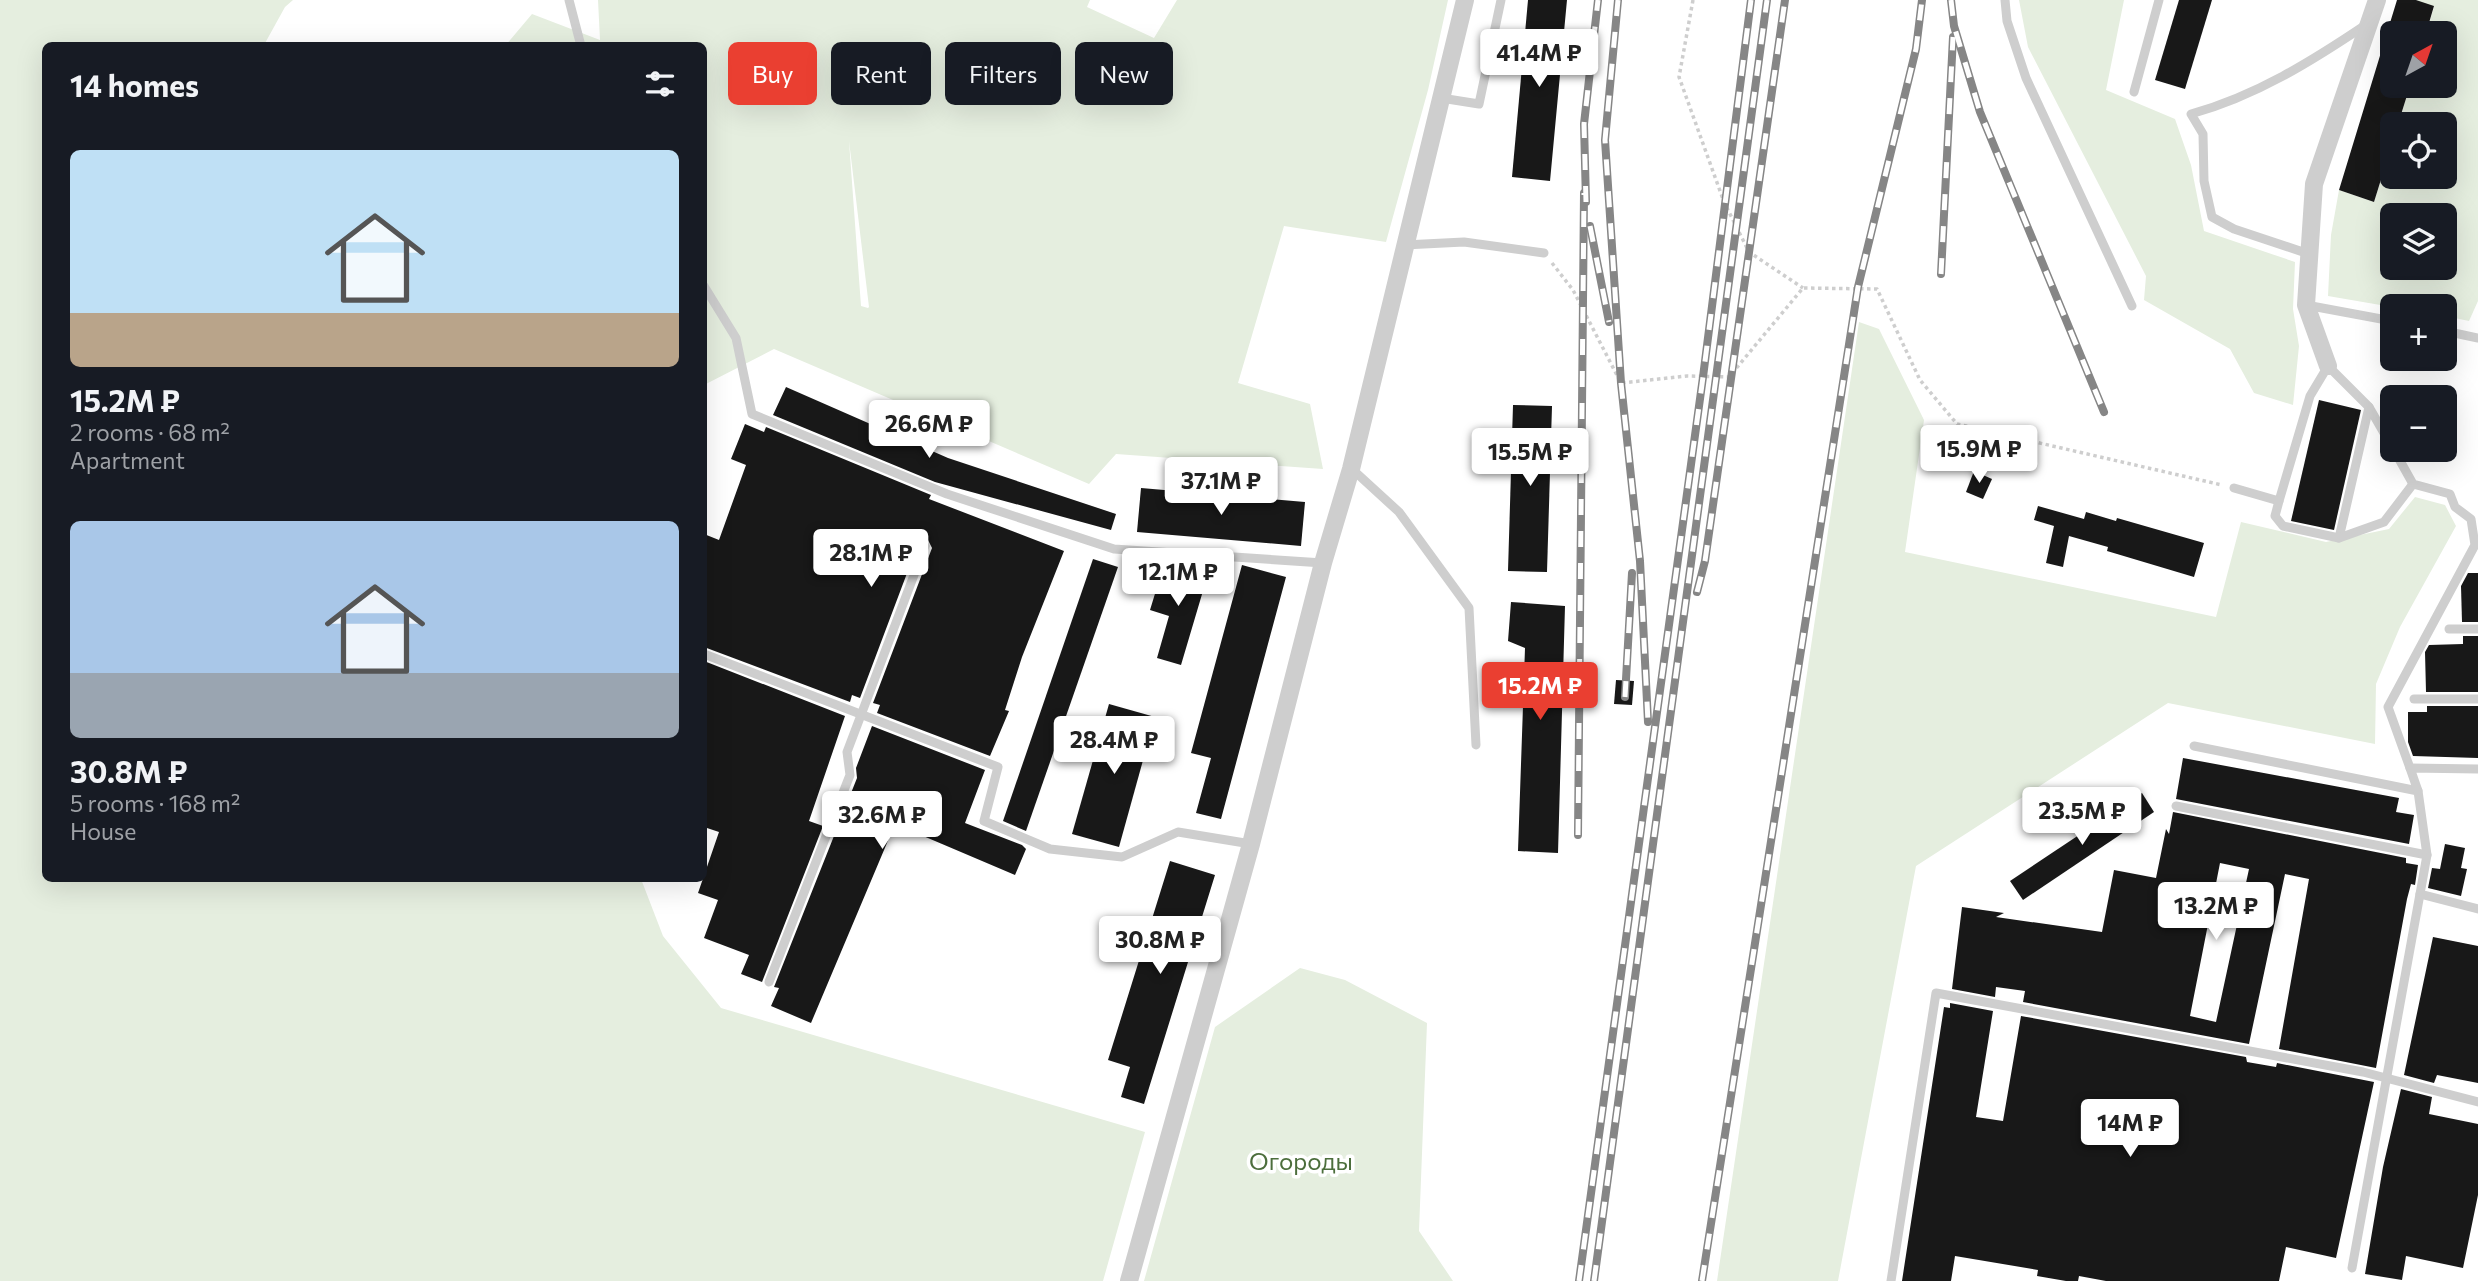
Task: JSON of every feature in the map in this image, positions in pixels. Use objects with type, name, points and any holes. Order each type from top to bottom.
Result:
[{"type":"street","points":[[1129,1281],[1251,844],[1322,563],[1351,469],[1465,0]]},
{"type":"street","points":[[2328,366],[2306,304],[2314,184],[2377,0]]},
{"type":"lane","points":[[569,0],[580,42]]},
{"type":"lane","points":[[1441,98],[1479,104],[1501,0]]},
{"type":"lane","points":[[2004,0],[2007,21],[2026,78],[2132,306]]},
{"type":"lane","points":[[2134,92],[2159,0]]},
{"type":"lane","points":[[2309,254],[2234,229],[2212,217],[2204,181],[2203,134],[2191,114],[2211,108],[2298,69],[2369,23]]},
{"type":"lane","points":[[1405,245],[1464,242],[1544,253]]},
{"type":"lane","points":[[707,291],[736,338],[752,414],[947,494],[1114,549],[1322,563]]},
{"type":"lane","points":[[2306,304],[2380,319]]},
{"type":"lane","points":[[2457,334],[2478,338]]},
{"type":"lane","points":[[2380,426],[2369,407],[2328,366],[2310,396],[2275,516],[2283,526],[2339,538],[2384,522],[2413,484]]},
{"type":"lane","points":[[2339,538],[2369,407]]},
{"type":"lane","points":[[2352,1268],[2427,855],[2418,791],[2388,707],[2475,545],[2474,519],[2455,507],[2450,494],[2413,484],[2400,462]]},
{"type":"lane","points":[[1351,469],[1399,512],[1469,608],[1476,746]]},
{"type":"lane","points":[[2234,488],[2279,501]]},
{"type":"lane","points":[[769,982],[850,775],[848,752],[925,546]]},
{"type":"lane","points":[[2449,629],[2478,629]]},
{"type":"lane","points":[[707,655],[998,766],[984,821],[1050,849],[1122,857],[1178,832],[1251,844]]},
{"type":"lane","points":[[2414,699],[2478,699]]},
{"type":"lane","points":[[2194,746],[2418,791]]},
{"type":"lane","points":[[2410,768],[2478,769]]},
{"type":"lane","points":[[2176,806],[2427,855]]},
{"type":"lane","points":[[2420,894],[2478,909]]},
{"type":"lane","points":[[1891,1281],[1936,993],[2386,1078],[2478,1102]]},
{"type":"path","points":[[1693,0],[1679,77],[1724,202],[1749,252],[1803,288],[1877,289],[1920,380],[1956,424],[2234,488]]},
{"type":"path","points":[[1544,253],[1573,290],[1620,383],[1686,376],[1729,377],[1803,288]]},
{"type":"green space","points":[[0,0],[293,0],[285,7],[266,42],[42,42],[42,882],[642,882],[663,936],[721,1008],[1145,1132],[1103,1281],[0,1281]]},
{"type":"green space","points":[[598,0],[1090,0],[1087,7],[1154,38],[1177,0],[1448,0],[1428,90],[1386,242],[1284,226],[1238,383],[1310,404],[1323,469],[1116,454],[1089,484],[774,349],[707,383],[707,42],[508,42],[532,14],[600,40]],"holes":[[[849,141],[869,307],[861,306]]]},
{"type":"green space","points":[[2019,0],[2124,0],[2106,90],[2175,119],[2191,165],[2204,231],[2295,262],[2293,309],[2299,346],[2293,405],[2254,393],[2230,349],[2144,300],[2146,276],[2028,47]]},
{"type":"green space","points":[[2416,0],[2478,0],[2478,301],[2469,321],[2457,318],[2457,294],[2380,294],[2380,305],[2328,296],[2331,235],[2339,190],[2374,202],[2380,183],[2380,189],[2457,189],[2457,112],[2402,112],[2406,98],[2457,98],[2457,21],[2430,21],[2434,7]]},
{"type":"green space","points":[[1859,322],[1879,329],[1924,420],[1905,552],[2216,617],[2241,522],[2326,542],[2389,529],[2415,497],[2445,505],[2456,526],[2400,627],[2376,684],[2375,744],[2168,703],[1916,866],[1838,1281],[1717,1281]]},
{"type":"green space","name":"Огороды","points":[[1300,968],[1345,980],[1427,1023],[1419,1231],[1453,1281],[1144,1281],[1215,1027]]},
{"type":"building","points":[[1528,0],[1567,0],[1550,181],[1512,177]]},
{"type":"building","points":[[2179,0],[2212,0],[2185,89],[2155,80]]},
{"type":"building","points":[[2397,0],[2416,0],[2434,6],[2430,21],[2391,21]]},
{"type":"building","points":[[2380,56],[2380,98],[2406,98],[2402,112],[2380,112],[2380,183],[2374,202],[2339,190]]},
{"type":"building","points":[[786,387],[948,458],[1116,514],[1111,530],[935,482],[773,415]]},
{"type":"building","points":[[2319,400],[2361,410],[2334,530],[2291,521]]},
{"type":"building","points":[[1513,405],[1552,406],[1547,572],[1508,571]]},
{"type":"building","points":[[745,424],[764,432],[766,427],[931,495],[929,499],[1064,551],[1022,657],[1005,710],[1009,711],[990,756],[877,713],[880,705],[873,703],[932,548],[928,540],[918,544],[860,698],[852,695],[850,702],[707,648],[707,535],[719,540],[746,465],[731,459]]},
{"type":"building","points":[[1974,471],[1992,479],[1983,499],[1966,492]]},
{"type":"building","points":[[1141,488],[1305,502],[1301,546],[1137,532]]},
{"type":"building","points":[[2038,506],[2084,519],[2086,512],[2116,521],[2117,518],[2204,543],[2194,577],[2107,551],[2108,547],[2069,536],[2063,567],[2046,563],[2054,526],[2034,520]]},
{"type":"building","points":[[1093,559],[1118,567],[1026,831],[1003,821]]},
{"type":"building","points":[[1165,561],[1208,574],[1181,665],[1157,658],[1169,616],[1150,610]]},
{"type":"building","points":[[1242,565],[1286,577],[1221,819],[1196,813],[1211,758],[1191,753]]},
{"type":"building","points":[[2468,573],[2478,573],[2478,622],[2462,622],[2461,586]]},
{"type":"building","points":[[1511,602],[1565,606],[1558,853],[1518,851],[1525,648],[1508,641]]},
{"type":"building","points":[[2463,636],[2478,636],[2478,692],[2426,692],[2425,652],[2429,645],[2463,644]]},
{"type":"building","points":[[707,662],[845,716],[809,821],[823,826],[762,982],[741,974],[749,955],[704,938],[718,900],[698,893],[702,882],[707,882],[707,867],[719,832],[707,828]]},
{"type":"building","points":[[1616,680],[1634,681],[1632,705],[1614,704]]},
{"type":"building","points":[[1109,704],[1155,717],[1119,847],[1072,834]]},
{"type":"building","points":[[2427,706],[2478,706],[2478,758],[2413,756],[2408,742],[2408,712],[2427,712]]},
{"type":"building","points":[[872,726],[985,770],[965,823],[1022,845],[1026,849],[1015,875],[895,824],[811,1023],[771,1006],[779,988],[774,987],[857,778],[856,768]]},
{"type":"building","points":[[2183,758],[2399,798],[2396,812],[2414,815],[2409,844],[2176,799]]},
{"type":"building","points":[[2142,793],[2154,812],[2023,900],[2010,881]]},
{"type":"building","points":[[2173,812],[2406,858],[2406,863],[2418,865],[2415,885],[2411,884],[2407,899],[2376,1068],[2279,1049],[2309,879],[2285,874],[2249,1044],[2023,1002],[2025,991],[1996,987],[1995,997],[1952,989],[1962,907],[2004,913],[1996,917],[2102,932],[2114,870],[2156,878],[2166,829],[2169,834]],"holes":[[[2220,863],[2249,869],[2216,1022],[2190,1016]]]},
{"type":"building","points":[[2445,844],[2465,848],[2461,868],[2467,869],[2461,896],[2428,888],[2432,868],[2440,869]]},
{"type":"building","points":[[1170,861],[1215,875],[1144,1104],[1121,1097],[1130,1067],[1108,1060]]},
{"type":"building","points":[[2433,937],[2478,946],[2478,1083],[2437,1075],[2434,1083],[2404,1075]]},
{"type":"building","points":[[1950,1003],[1993,1011],[1976,1117],[2003,1121],[2021,1016],[2246,1057],[2247,1062],[2276,1067],[2277,1063],[2374,1082],[2336,1258],[2286,1247],[2279,1281],[2106,1281],[2079,1276],[2078,1281],[2066,1281],[2037,1276],[2038,1270],[1955,1256],[1951,1281],[1902,1281],[1944,1007],[1950,1008]]},
{"type":"building","points":[[2401,1089],[2432,1097],[2429,1114],[2478,1124],[2478,1195],[2463,1268],[2406,1256],[2402,1280],[2365,1274],[2383,1167]]},
{"type":"railway","points":[[1586,202],[1584,124],[1598,0]]},
{"type":"railway","points":[[1618,0],[1605,140],[1621,383],[1640,561],[1648,722]]},
{"type":"railway","points":[[1579,1281],[1703,377],[1751,0]]},
{"type":"railway","points":[[1594,1281],[1767,0]]},
{"type":"railway","points":[[1697,592],[1705,561],[1785,0]]},
{"type":"railway","points":[[1702,1281],[1858,287],[1916,49],[1922,0]]},
{"type":"railway","points":[[1951,0],[1954,26],[1980,112],[2104,412]]},
{"type":"railway","points":[[1941,274],[1953,37]]},
{"type":"railway","points":[[1578,835],[1584,193]]},
{"type":"railway","points":[[1590,226],[1609,322]]},
{"type":"railway","points":[[1625,697],[1632,573]]}]
